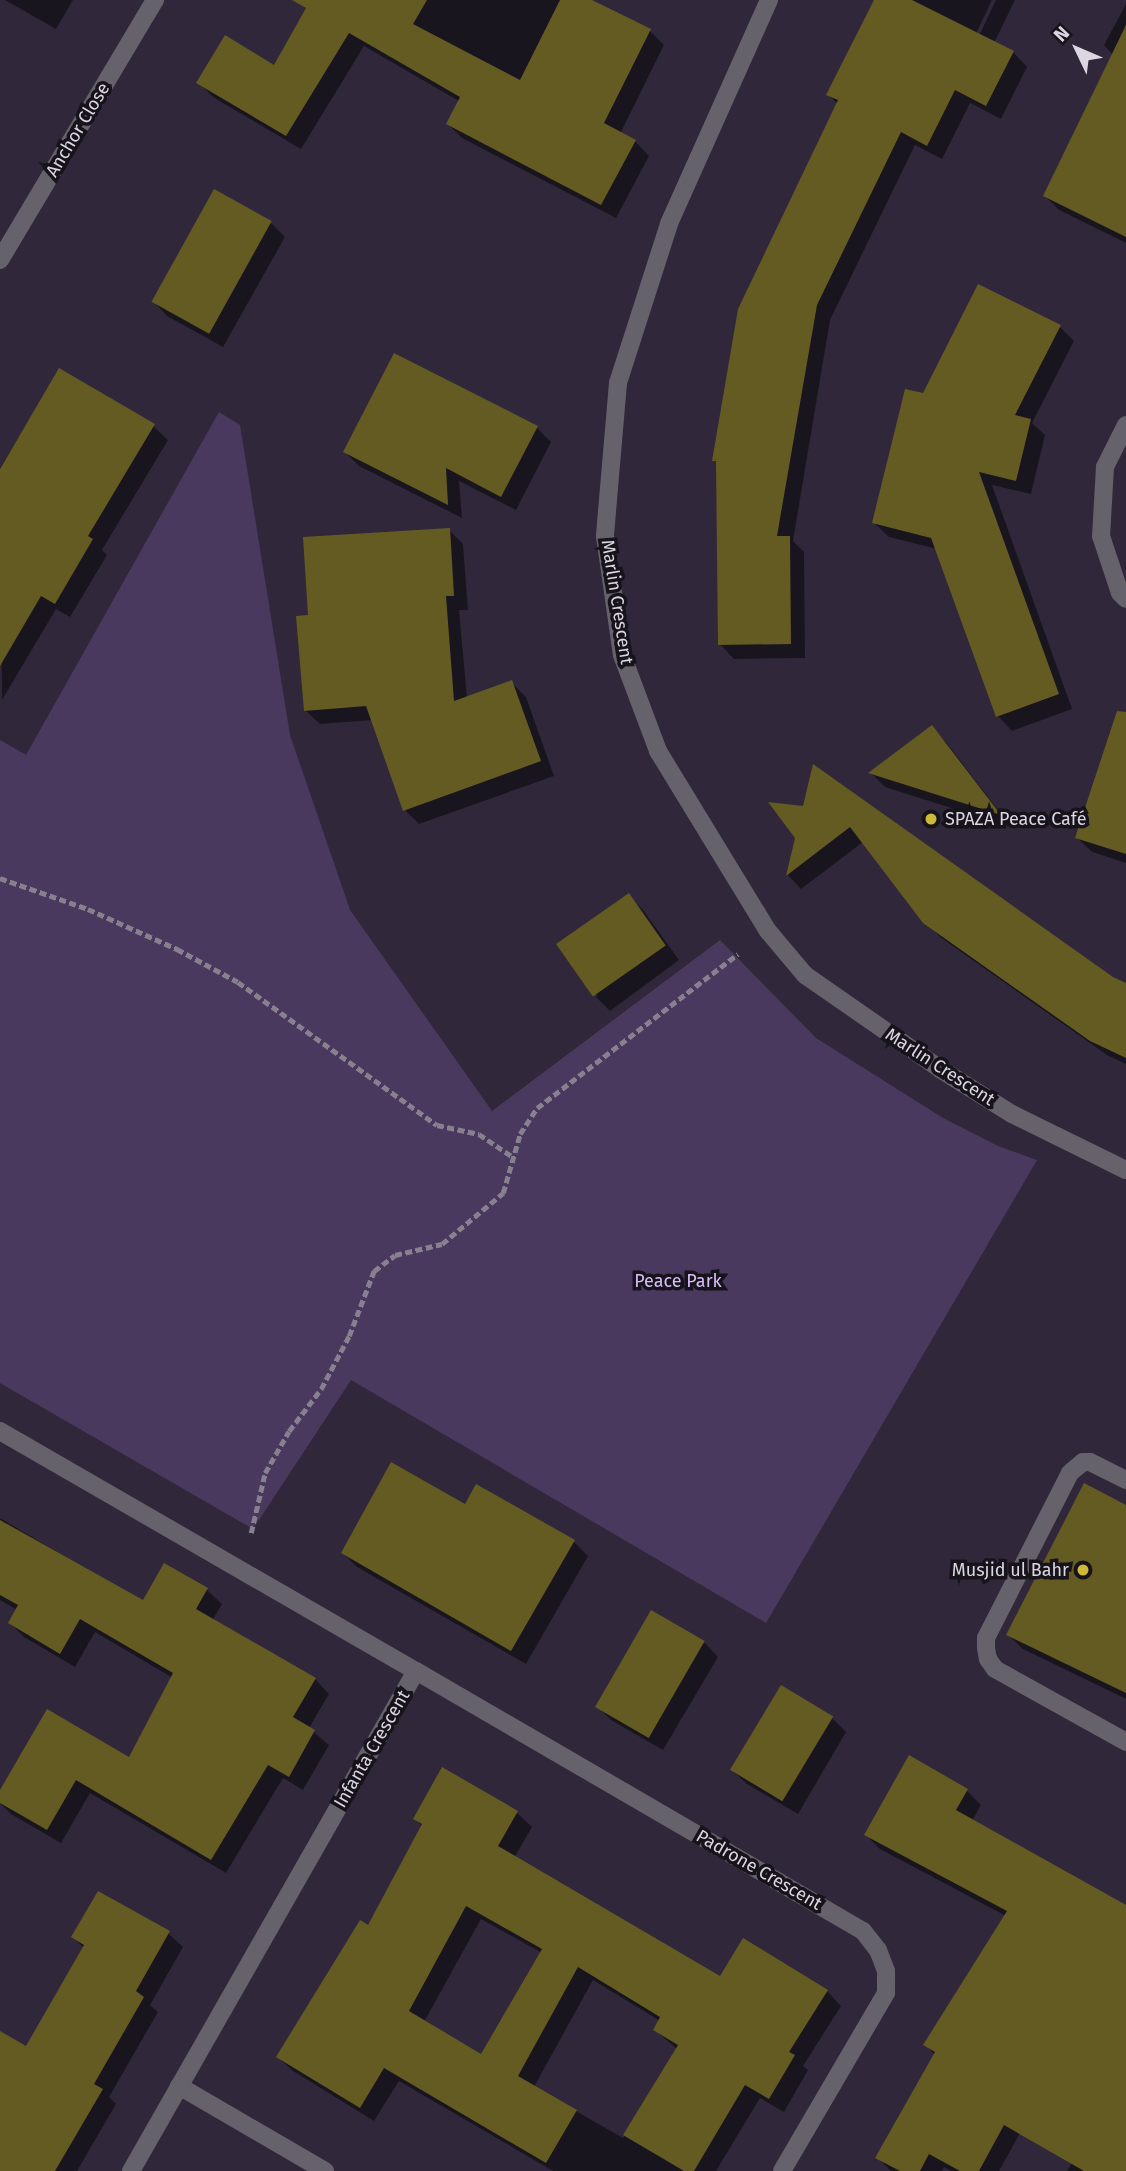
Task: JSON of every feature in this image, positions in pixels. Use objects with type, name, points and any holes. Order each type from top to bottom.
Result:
[{"type":"street","name":"Anchor Close","points":[[0,260],[155,0]]},
{"type":"street","name":"Marlin Crescent","points":[[769,0],[669,224],[618,383],[605,536],[622,655],[658,751],[768,931],[805,975],[940,1069],[1012,1114],[1126,1170]]},
{"type":"street","points":[[1126,425],[1105,467],[1101,536],[1120,593],[1126,599]]},
{"type":"street","name":"Infanta Crescent","points":[[0,1431],[416,1671],[131,2171]]},
{"type":"street","points":[[1126,1480],[1090,1462],[1083,1462],[1070,1473],[986,1638],[988,1660],[995,1669],[1126,1742]]},
{"type":"street","name":"Padrone Crescent","points":[[416,1671],[863,1931],[878,1950],[887,1971],[886,1993],[782,2171]]},
{"type":"street","points":[[179,2086],[325,2171]]},
{"type":"path","points":[[0,878],[88,909],[238,982],[437,1125],[479,1134],[513,1157]]},
{"type":"path","points":[[234,1564],[253,1529],[265,1473],[289,1431],[321,1389],[349,1336],[374,1270],[395,1255],[442,1244],[503,1193],[520,1134],[537,1108],[768,931]]},
{"type":"green space","name":"Peace Park","points":[[219,412],[240,425],[290,735],[350,910],[492,1111],[720,940],[816,1038],[943,1118],[998,1146],[1037,1160],[766,1623],[351,1380],[253,1529],[0,1383],[0,740],[26,755]]},
{"type":"building","points":[[292,0],[427,0],[413,24],[520,80],[560,0],[592,0],[651,29],[604,123],[636,140],[601,205],[446,124],[460,97],[349,33],[286,136],[196,83],[225,35],[274,65],[306,8]]},
{"type":"building","points":[[874,0],[912,0],[1014,51],[986,106],[955,90],[927,146],[901,132],[817,305],[777,536],[790,536],[791,644],[718,645],[716,461],[712,461],[738,309],[838,100],[826,95]]},
{"type":"building","points":[[1126,25],[1126,237],[1043,196]]},
{"type":"building","points":[[214,189],[272,221],[209,334],[151,302]]},
{"type":"building","points":[[978,284],[1061,325],[1015,415],[1031,419],[1016,481],[979,472],[1059,694],[996,717],[931,538],[872,523],[905,389],[923,393]]},
{"type":"building","points":[[394,353],[538,426],[501,497],[446,468],[448,505],[343,452]]},
{"type":"building","points":[[59,368],[155,424],[88,536],[93,539],[55,604],[41,596],[0,666],[0,469]]},
{"type":"building","points":[[450,528],[454,596],[446,596],[454,701],[512,680],[541,761],[403,811],[366,706],[304,711],[296,616],[308,615],[303,537]]},
{"type":"building","points":[[1117,711],[1126,712],[1126,854],[1075,838]]},
{"type":"building","points":[[932,725],[1001,815],[868,773]]},
{"type":"building","points":[[813,764],[1113,977],[1126,983],[1126,1058],[1090,1041],[923,923],[850,827],[786,876],[795,838],[768,802],[803,806]]},
{"type":"building","points":[[629,893],[666,945],[593,996],[556,944]]},
{"type":"building","points":[[391,1462],[465,1504],[476,1484],[575,1540],[511,1651],[341,1553]]},
{"type":"building","name":"Musjid ul Bahr","points":[[1084,1483],[1126,1505],[1126,1693],[1006,1635]]},
{"type":"building","points":[[0,1520],[143,1600],[164,1563],[208,1588],[196,1609],[316,1678],[293,1717],[315,1730],[289,1777],[268,1765],[211,1860],[76,1780],[47,1830],[0,1803],[0,1790],[47,1709],[129,1757],[173,1673],[80,1619],[60,1654],[8,1623],[18,1605],[0,1595]]},
{"type":"building","points":[[651,1610],[705,1641],[649,1738],[595,1707]]},
{"type":"building","points":[[781,1685],[833,1716],[782,1801],[730,1770]]},
{"type":"building","points":[[909,1755],[968,1789],[956,1810],[1126,1905],[1126,2171],[1084,2171],[1004,2125],[979,2171],[960,2171],[929,2154],[920,2171],[900,2171],[875,2158],[935,2052],[923,2045],[1007,1911],[864,1835]]},
{"type":"building","points":[[442,1767],[518,1811],[498,1846],[720,1976],[743,1938],[828,1990],[789,2052],[795,2055],[769,2099],[745,2085],[694,2171],[684,2171],[623,2135],[678,2045],[653,2030],[660,2017],[578,1967],[518,2076],[577,2110],[546,2163],[384,2068],[360,2108],[276,2057],[360,1920],[368,1925],[422,1824],[413,1819]],"holes":[[[466,1906],[542,1949],[481,2054],[409,2011]]]},
{"type":"building","points":[[98,1891],[170,1931],[136,1991],[144,1997],[94,2084],[103,2089],[55,2171],[0,2171],[0,2031],[26,2046],[84,1945],[71,1937]]},
{"type":"place","name":"SPAZA Peace Café","points":[[931,819]]},
{"type":"place","name":"Musjid ul Bahr","points":[[1083,1570]]}]
